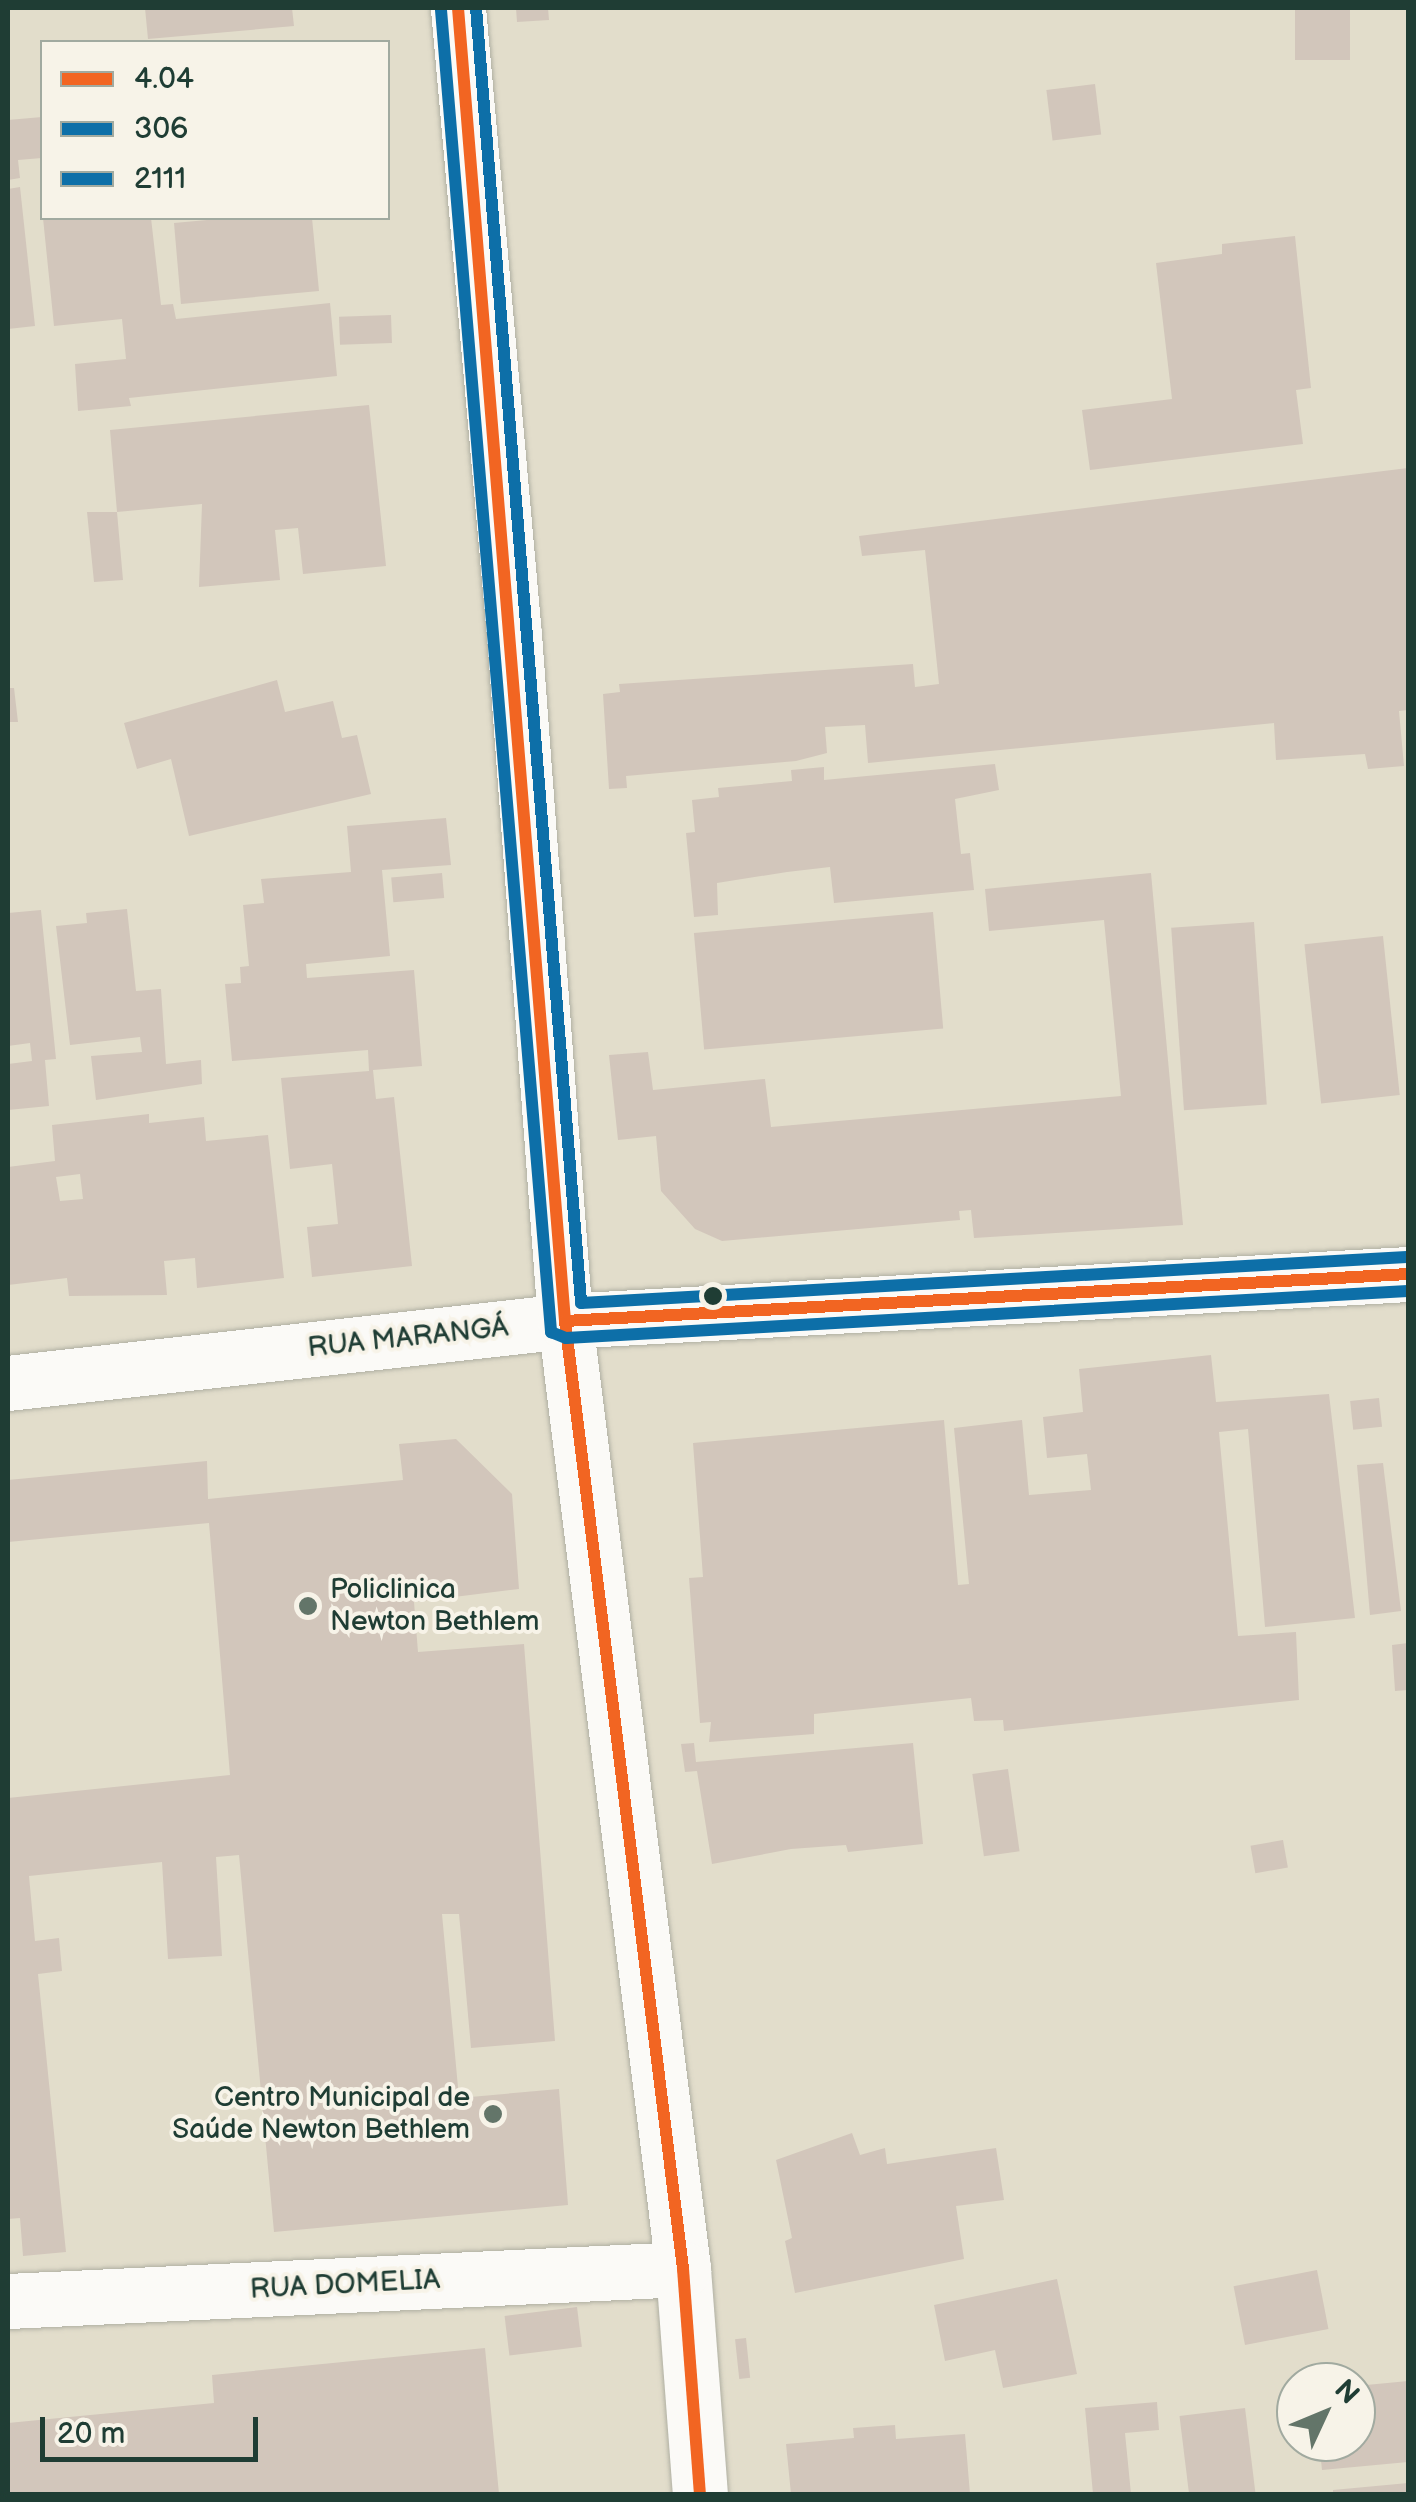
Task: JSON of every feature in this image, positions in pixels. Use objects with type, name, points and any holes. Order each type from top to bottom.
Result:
[{"type":"street","points":[[458,8],[514,635],[565,1321],[682,2269],[700,2494]]},
{"type":"street","name":"RUA MARANGÁ","points":[[8,1383],[565,1321],[1408,1274]]},
{"type":"street","name":"RUA DOMELIA","points":[[8,2301],[682,2269]]},
{"type":"building","points":[[145,8],[292,8],[294,26],[148,39]]},
{"type":"building","points":[[516,8],[548,8],[549,20],[517,22]]},
{"type":"building","points":[[1295,8],[1350,8],[1350,60],[1295,60]]},
{"type":"building","points":[[1095,84],[1101,135],[1053,141],[1046,90]]},
{"type":"building","points":[[40,117],[40,158],[18,160],[20,178],[8,180],[8,120]]},
{"type":"building","points":[[20,187],[35,326],[8,329],[8,189]]},
{"type":"building","points":[[43,220],[151,220],[161,305],[173,304],[176,319],[330,303],[337,376],[129,398],[131,406],[78,411],[75,364],[126,359],[122,319],[54,326]]},
{"type":"building","points":[[312,220],[319,291],[181,304],[174,223]]},
{"type":"building","points":[[1295,236],[1311,388],[1296,390],[1303,444],[1090,470],[1082,410],[1172,399],[1156,263],[1222,254],[1222,244]]},
{"type":"building","points":[[391,315],[392,343],[340,345],[339,317]]},
{"type":"building","points":[[369,405],[386,566],[303,574],[298,528],[275,530],[280,580],[199,587],[202,504],[117,512],[110,430]]},
{"type":"building","points":[[1408,468],[1408,710],[1399,711],[1404,766],[1368,769],[1365,754],[1276,760],[1274,723],[868,763],[865,725],[825,727],[827,753],[796,761],[626,776],[627,788],[609,789],[603,694],[620,692],[619,684],[913,664],[915,687],[939,684],[925,550],[862,556],[859,536]]},
{"type":"building","points":[[87,512],[117,512],[123,580],[94,582]]},
{"type":"building","points":[[277,680],[285,712],[333,701],[342,738],[357,735],[371,794],[189,836],[171,759],[137,769],[124,723]]},
{"type":"building","points":[[8,688],[14,688],[18,722],[8,722]]},
{"type":"building","points":[[995,764],[999,790],[955,799],[961,854],[970,853],[974,890],[834,903],[830,867],[717,883],[718,915],[694,917],[686,833],[695,832],[692,800],[719,797],[718,788],[792,781],[791,770],[824,767],[824,780]]},
{"type":"building","points":[[446,818],[451,865],[382,870],[390,956],[306,964],[307,978],[414,970],[422,1066],[373,1070],[376,1099],[394,1097],[412,1266],[312,1277],[307,1227],[338,1224],[332,1164],[290,1169],[281,1078],[369,1071],[368,1050],[232,1061],[225,984],[241,983],[240,967],[249,966],[243,905],[264,903],[261,879],[351,872],[347,826]]},
{"type":"building","points":[[442,873],[444,898],[393,902],[391,877]]},
{"type":"building","points":[[1151,873],[1183,1225],[974,1238],[971,1210],[959,1211],[960,1220],[722,1241],[695,1229],[661,1191],[656,1136],[618,1140],[609,1055],[648,1052],[653,1090],[765,1079],[771,1127],[1121,1096],[1104,920],[989,931],[985,889]]},
{"type":"building","points":[[127,909],[136,991],[161,989],[166,1064],[201,1060],[202,1084],[96,1100],[91,1056],[142,1052],[140,1037],[70,1045],[56,926],[87,923],[86,913]]},
{"type":"building","points":[[41,910],[56,1059],[45,1060],[49,1106],[8,1110],[8,1064],[32,1061],[30,1043],[8,1046],[8,913]]},
{"type":"building","points":[[933,912],[943,1029],[704,1049],[694,933]]},
{"type":"building","points":[[1254,922],[1267,1105],[1184,1110],[1171,928]]},
{"type":"building","points":[[1383,936],[1400,1095],[1321,1103],[1304,944]]},
{"type":"building","points":[[149,1114],[149,1123],[204,1117],[206,1141],[268,1135],[284,1278],[197,1288],[195,1258],[164,1261],[167,1295],[69,1296],[67,1278],[8,1285],[8,1167],[55,1161],[52,1125]],"holes":[[[80,1174],[83,1199],[60,1201],[56,1177]]]},
{"type":"building","points":[[1211,1355],[1216,1402],[1329,1394],[1355,1618],[1265,1627],[1248,1429],[1219,1432],[1238,1636],[1296,1632],[1299,1700],[1004,1731],[1003,1720],[974,1721],[971,1698],[814,1714],[814,1734],[709,1742],[711,1722],[700,1723],[689,1578],[703,1577],[693,1443],[944,1420],[958,1585],[969,1584],[954,1428],[1022,1420],[1029,1495],[1091,1490],[1087,1454],[1047,1458],[1043,1417],[1083,1412],[1079,1369]]},
{"type":"building","points":[[1379,1398],[1382,1427],[1353,1430],[1350,1401]]},
{"type":"building","points":[[456,1439],[512,1494],[519,1589],[414,1602],[418,1652],[524,1644],[555,2041],[471,2048],[459,1914],[442,1914],[459,2098],[559,2089],[568,2205],[274,2232],[239,1855],[216,1857],[222,1956],[168,1959],[162,1862],[29,1876],[35,1941],[59,1938],[62,1971],[38,1974],[66,2252],[23,2256],[20,2218],[8,2219],[8,1798],[230,1775],[209,1523],[8,1542],[8,1480],[207,1461],[208,1499],[403,1480],[399,1444]]},
{"type":"building","points":[[1383,1463],[1401,1611],[1370,1615],[1357,1465]]},
{"type":"building","points":[[1408,1643],[1408,1690],[1395,1691],[1392,1645]]},
{"type":"building","points":[[694,1743],[696,1762],[913,1743],[923,1844],[848,1852],[846,1845],[791,1849],[712,1864],[697,1771],[685,1772],[681,1744]]},
{"type":"building","points":[[1008,1769],[1020,1851],[984,1856],[972,1774]]},
{"type":"building","points":[[1283,1840],[1288,1868],[1255,1873],[1251,1846]]},
{"type":"building","points":[[852,2133],[860,2155],[885,2148],[887,2164],[996,2148],[1004,2200],[956,2206],[964,2259],[795,2293],[785,2241],[792,2238],[776,2160]]},
{"type":"building","points":[[1317,2270],[1328,2329],[1245,2345],[1234,2286]]},
{"type":"building","points":[[1057,2279],[1077,2374],[1003,2388],[995,2350],[945,2361],[934,2305]]},
{"type":"building","points":[[577,2307],[582,2347],[509,2356],[505,2316]]},
{"type":"building","points":[[746,2338],[750,2378],[739,2379],[735,2339]]},
{"type":"building","points":[[485,2348],[499,2494],[8,2494],[8,2423],[214,2403],[212,2375]]},
{"type":"building","points":[[1408,2381],[1408,2462],[1322,2470],[1321,2462],[1376,2462],[1376,2384]]},
{"type":"building","points":[[1157,2402],[1159,2430],[1125,2433],[1131,2494],[1093,2494],[1085,2408]]},
{"type":"building","points":[[1245,2408],[1256,2494],[1189,2494],[1179,2416]]},
{"type":"building","points":[[895,2425],[896,2439],[965,2434],[970,2494],[791,2494],[786,2444],[854,2438],[853,2428]]},
{"type":"building","points":[[1408,2483],[1408,2494],[1333,2494],[1333,2490]]},
{"type":"transit line","name":"4.04","points":[[458,8],[565,1321],[683,2269],[700,2494]]},
{"type":"transit line","name":"2111","points":[[476,8],[581,1303],[1407,1257]]},
{"type":"transit line","name":"306","points":[[441,10],[551,1332],[566,1338],[1408,1291]]},
{"type":"transit line","name":"4.04","points":[[565,1321],[1408,1274]]},
{"type":"place","name":"Policlinica Newton Bethlem","points":[[308,1606]]},
{"type":"place","name":"Centro Municipal de Saúde Newton Bethlem","points":[[493,2114]]}]
